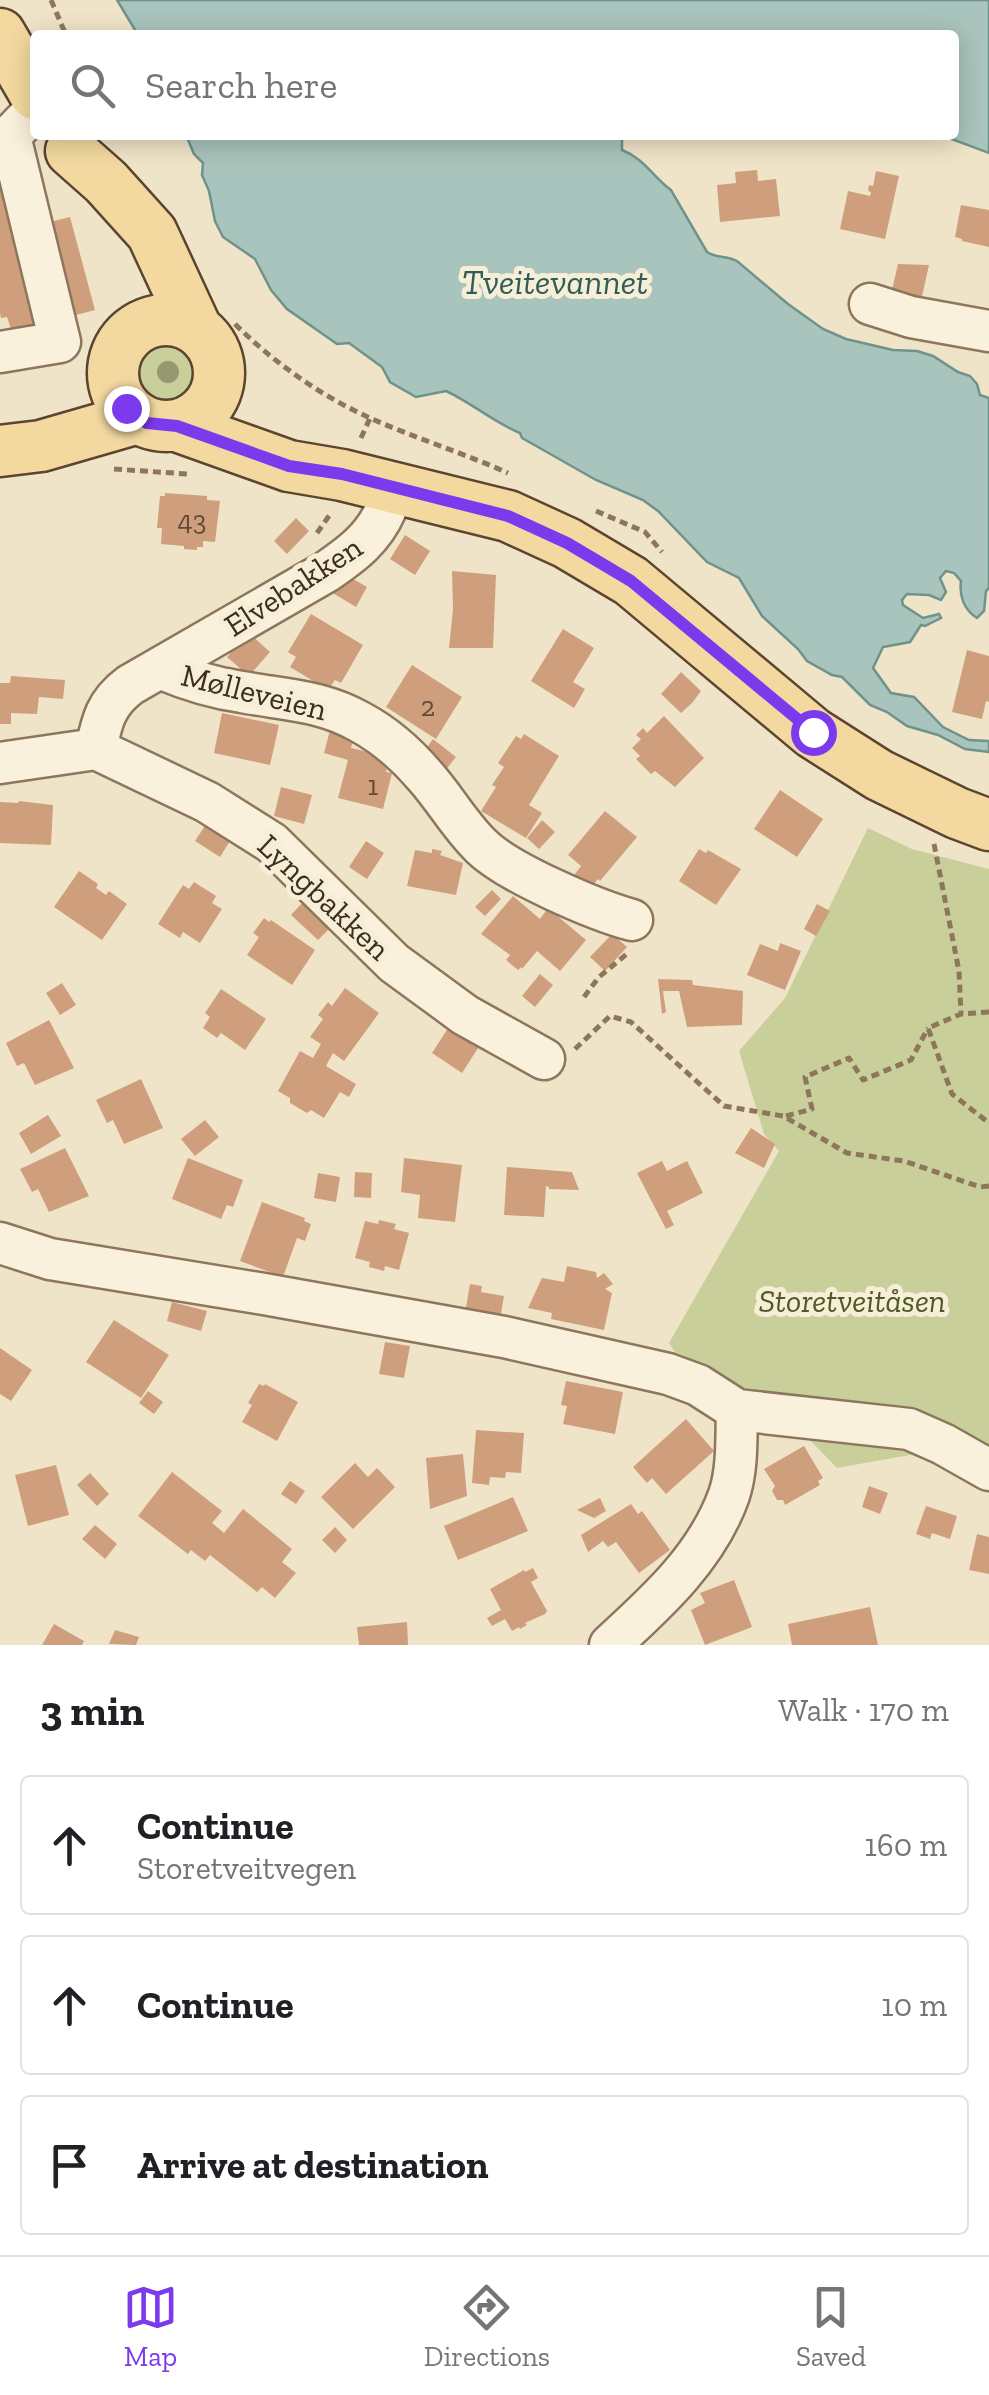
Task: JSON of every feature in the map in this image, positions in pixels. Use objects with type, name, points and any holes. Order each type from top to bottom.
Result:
[{"type":"main road","points":[[0,34],[30,85]]},
{"type":"main road","points":[[66,143],[152,233],[234,396],[251,416],[289,444],[338,491]]},
{"type":"main road","points":[[66,143],[88,196],[125,250],[137,279],[126,346],[113,381],[126,408],[289,466],[338,491],[508,516],[567,543],[631,581],[813,732],[879,775],[956,814],[989,825]]},
{"type":"main road","points":[[0,422],[24,420],[71,404],[101,383],[126,346],[153,321],[183,322],[208,345],[220,379],[206,409],[193,420],[100,428],[41,446],[0,451]]},
{"type":"street","points":[[0,352],[60,342],[10,136],[30,115]]},
{"type":"street","points":[[870,304],[989,331]]},
{"type":"street","name":"Elvebakken","points":[[96,748],[106,710],[115,696],[357,551],[378,528],[386,510]]},
{"type":"street","name":"Mølleveien","points":[[162,669],[238,692],[324,705],[360,722],[395,745],[484,850],[521,873],[614,915],[632,931]]},
{"type":"street","points":[[0,763],[96,748]]},
{"type":"street","name":"Lyngbakken","points":[[96,748],[207,802],[272,843],[394,963],[465,1015],[544,1059]]},
{"type":"street","points":[[0,1242],[50,1259],[504,1336],[668,1374],[698,1385],[737,1410],[910,1429],[989,1470]]},
{"type":"street","points":[[610,1645],[658,1601],[714,1529],[730,1492],[737,1410]]},
{"type":"path","points":[[51,0],[64,30]]},
{"type":"path","points":[[105,468],[204,476]]},
{"type":"path","name":"Elvebakken","points":[[316,534],[338,491]]},
{"type":"path","points":[[934,844],[959,970],[962,1014]]},
{"type":"path","points":[[584,997],[599,977],[628,953],[632,931]]},
{"type":"path","points":[[783,1116],[812,1109],[805,1077],[850,1058],[863,1080],[911,1060],[928,1028],[962,1014],[989,1012]]},
{"type":"path","points":[[544,1059],[568,1056],[610,1016],[632,1022],[724,1106],[783,1116],[848,1154],[904,1161],[980,1187],[989,1186]]},
{"type":"path","points":[[928,1028],[952,1094],[989,1124]]},
{"type":"green space","points":[[167,347],[186,355],[194,374],[186,393],[167,401],[148,393],[140,374],[148,355]]},
{"type":"green space","name":"Storetveitåsen","points":[[868,828],[912,849],[989,869],[989,1448],[932,1451],[837,1468],[802,1432],[692,1378],[669,1343],[779,1151],[764,1134],[739,1051],[785,998]]},
{"type":"water","points":[[117,0],[989,0],[989,153],[954,140],[959,140],[959,30],[135,30]]},
{"type":"water","name":"Tveitevannet","points":[[188,140],[622,140],[622,150],[637,158],[671,190],[707,252],[737,261],[823,329],[846,339],[933,356],[970,376],[980,395],[989,398],[989,588],[984,611],[977,618],[969,611],[962,597],[961,581],[946,571],[940,578],[946,592],[941,600],[907,594],[902,600],[903,605],[923,618],[939,614],[941,618],[921,625],[910,642],[883,647],[873,668],[891,693],[914,697],[943,727],[969,740],[989,741],[989,752],[965,749],[938,735],[907,726],[870,705],[842,677],[807,661],[762,616],[739,578],[707,562],[643,500],[596,480],[446,391],[416,397],[390,382],[382,367],[349,343],[337,344],[287,309],[271,290],[255,259],[223,237],[202,175],[203,163]]},
{"type":"building","points":[[757,170],[758,181],[776,179],[780,216],[720,222],[717,185],[736,183],[735,172]]},
{"type":"building","points":[[876,171],[899,176],[885,239],[840,229],[848,191],[870,196],[869,185],[873,186]]},
{"type":"building","points":[[31,181],[42,224],[70,217],[95,310],[12,332],[7,317],[1,318],[0,313],[0,189]]},
{"type":"building","points":[[961,205],[989,210],[989,247],[955,237]]},
{"type":"building","points":[[898,264],[929,265],[921,301],[891,294]]},
{"type":"building","points":[[160,496],[207,496],[207,500],[220,501],[215,542],[203,541],[203,547],[197,550],[161,544],[162,528],[157,528]]},
{"type":"building","points":[[296,518],[309,531],[287,554],[274,541]]},
{"type":"building","points":[[405,535],[430,551],[415,575],[390,559]]},
{"type":"building","points":[[452,571],[496,575],[493,648],[449,648]]},
{"type":"building","points":[[343,573],[367,587],[356,607],[331,592]]},
{"type":"building","points":[[311,614],[363,645],[341,683],[335,680],[328,690],[290,667],[296,657],[288,652]]},
{"type":"building","points":[[563,629],[594,648],[573,682],[585,689],[574,708],[531,681]]},
{"type":"building","points":[[249,633],[270,652],[249,676],[227,657]]},
{"type":"building","points":[[967,650],[989,656],[989,702],[986,701],[982,719],[952,712]]},
{"type":"building","points":[[412,665],[462,697],[436,739],[386,707]]},
{"type":"building","points":[[681,672],[701,691],[681,713],[661,694]]},
{"type":"building","points":[[11,676],[65,680],[63,699],[39,697],[37,714],[11,713],[11,724],[0,724],[0,683],[10,683]]},
{"type":"building","points":[[222,713],[279,725],[270,765],[214,753]]},
{"type":"building","points":[[664,716],[704,758],[675,787],[655,771],[651,774],[636,759],[640,756],[632,748],[641,739],[636,735],[643,728],[647,733]]},
{"type":"building","points":[[330,730],[354,737],[351,748],[386,756],[386,772],[392,773],[383,809],[338,798],[348,760],[324,753]]},
{"type":"building","points":[[524,734],[559,756],[529,805],[542,813],[526,838],[481,811],[504,767],[498,763],[516,736],[521,739]]},
{"type":"building","points":[[433,739],[456,757],[444,772],[422,754]]},
{"type":"building","points":[[281,787],[312,795],[304,824],[274,816]]},
{"type":"building","points":[[780,790],[823,819],[797,857],[754,829]]},
{"type":"building","points":[[0,802],[53,805],[51,845],[0,843]]},
{"type":"building","points":[[605,811],[637,837],[587,892],[569,882],[581,866],[568,855]]},
{"type":"building","points":[[210,818],[235,833],[220,857],[195,841]]},
{"type":"building","points":[[542,820],[555,832],[539,849],[527,838]]},
{"type":"building","points":[[366,841],[384,853],[367,879],[349,867]]},
{"type":"building","points":[[432,849],[463,863],[456,895],[407,886],[415,850],[432,853]]},
{"type":"building","points":[[699,849],[741,869],[716,905],[679,881]]},
{"type":"building","points":[[79,871],[106,895],[109,891],[127,904],[102,940],[54,907]]},
{"type":"building","points":[[194,882],[216,896],[212,903],[222,909],[200,943],[183,932],[180,938],[158,924],[183,885],[189,889]]},
{"type":"building","points":[[492,890],[501,899],[485,916],[475,907]]},
{"type":"building","points":[[513,896],[540,919],[548,908],[586,940],[560,971],[537,951],[518,970],[506,960],[510,955],[481,934]]},
{"type":"building","points":[[305,900],[332,926],[318,940],[291,915]]},
{"type":"building","points":[[817,904],[830,911],[816,936],[804,929]]},
{"type":"building","points":[[264,918],[315,950],[292,985],[247,955],[259,937],[253,933]]},
{"type":"building","points":[[612,934],[627,947],[605,971],[590,957]]},
{"type":"building","points":[[780,943],[801,951],[785,990],[747,975],[760,944],[778,951]]},
{"type":"building","points":[[540,974],[553,985],[535,1007],[522,996]]},
{"type":"building","points":[[658,979],[692,980],[693,985],[743,991],[742,1025],[687,1027],[679,991],[663,991],[666,1012],[662,1014]]},
{"type":"building","points":[[62,983],[76,1005],[60,1015],[46,993]]},
{"type":"building","points":[[345,988],[379,1013],[344,1061],[333,1053],[326,1066],[356,1084],[349,1097],[340,1092],[324,1118],[311,1110],[307,1113],[278,1091],[300,1051],[313,1058],[321,1044],[310,1037],[323,1019],[318,1015],[328,1002],[332,1006]]},
{"type":"building","points":[[221,989],[266,1019],[245,1050],[221,1033],[217,1038],[203,1028],[210,1017],[205,1013]]},
{"type":"building","points":[[49,1020],[74,1068],[35,1085],[24,1063],[17,1066],[6,1043]]},
{"type":"building","points":[[452,1022],[482,1042],[462,1073],[432,1053]]},
{"type":"building","points":[[141,1079],[163,1128],[124,1144],[113,1120],[107,1123],[96,1100]]},
{"type":"building","points":[[48,1115],[61,1136],[31,1154],[19,1133]]},
{"type":"building","points":[[205,1120],[219,1137],[195,1156],[181,1139]]},
{"type":"building","points":[[751,1128],[775,1144],[764,1168],[735,1153]]},
{"type":"building","points":[[65,1148],[89,1196],[49,1212],[38,1189],[32,1192],[20,1169]]},
{"type":"building","points":[[188,1158],[243,1180],[233,1207],[227,1205],[221,1219],[172,1199]]},
{"type":"building","points":[[404,1158],[462,1165],[455,1222],[418,1218],[420,1195],[401,1192]]},
{"type":"building","points":[[662,1161],[667,1171],[687,1161],[703,1193],[667,1211],[674,1225],[666,1229],[637,1173]]},
{"type":"building","points":[[507,1167],[572,1172],[579,1190],[546,1186],[544,1217],[504,1215]]},
{"type":"building","points":[[355,1172],[372,1173],[371,1198],[354,1197]]},
{"type":"building","points":[[318,1173],[340,1177],[336,1202],[314,1198]]},
{"type":"building","points":[[262,1202],[305,1218],[311,1224],[305,1241],[297,1238],[283,1277],[240,1261]]},
{"type":"building","points":[[379,1220],[396,1224],[394,1229],[409,1233],[399,1270],[369,1267],[370,1262],[355,1258],[365,1221],[378,1224]]},
{"type":"building","points":[[567,1266],[596,1272],[597,1278],[604,1273],[613,1284],[605,1289],[612,1293],[604,1330],[551,1319],[552,1313],[528,1308],[542,1278],[564,1282]]},
{"type":"building","points":[[470,1284],[482,1286],[481,1292],[504,1296],[499,1326],[464,1319]]},
{"type":"building","points":[[172,1302],[207,1311],[201,1331],[167,1321]]},
{"type":"building","points":[[114,1320],[169,1355],[141,1398],[86,1362]]},
{"type":"building","points":[[385,1342],[410,1346],[404,1378],[379,1374]]},
{"type":"building","points":[[0,1348],[32,1370],[11,1401],[0,1394]]},
{"type":"building","points":[[566,1381],[623,1392],[615,1434],[563,1424],[567,1406],[561,1405]]},
{"type":"building","points":[[259,1384],[298,1402],[277,1441],[242,1422]]},
{"type":"building","points":[[148,1391],[163,1402],[154,1414],[139,1403]]},
{"type":"building","points":[[686,1419],[714,1451],[666,1494],[652,1478],[647,1483],[633,1467]]},
{"type":"building","points":[[476,1430],[524,1433],[521,1473],[490,1477],[489,1485],[472,1483]]},
{"type":"building","points":[[804,1446],[823,1478],[818,1481],[820,1485],[785,1505],[783,1500],[777,1500],[772,1491],[775,1486],[764,1469]]},
{"type":"building","points":[[463,1454],[467,1496],[430,1509],[426,1458]]},
{"type":"building","points":[[355,1463],[368,1477],[377,1468],[395,1487],[353,1529],[321,1497]]},
{"type":"building","points":[[56,1465],[69,1515],[28,1526],[15,1475]]},
{"type":"building","points":[[172,1472],[222,1511],[212,1523],[224,1533],[243,1509],[292,1549],[282,1562],[296,1573],[275,1598],[262,1587],[257,1592],[210,1555],[205,1561],[191,1550],[188,1554],[138,1516]]},
{"type":"building","points":[[90,1473],[109,1494],[97,1506],[77,1485]]},
{"type":"building","points":[[290,1481],[305,1491],[296,1504],[281,1494]]},
{"type":"building","points":[[869,1486],[888,1493],[880,1514],[862,1507]]},
{"type":"building","points":[[513,1497],[528,1531],[458,1560],[444,1526]]},
{"type":"building","points":[[600,1498],[606,1511],[594,1518],[577,1510]]},
{"type":"building","points":[[631,1504],[638,1514],[642,1511],[670,1550],[639,1573],[616,1542],[608,1547],[603,1541],[588,1552],[581,1535]]},
{"type":"building","points":[[926,1506],[957,1516],[950,1539],[932,1533],[930,1539],[916,1534]]},
{"type":"building","points":[[95,1525],[117,1544],[105,1559],[82,1539]]},
{"type":"building","points":[[335,1527],[347,1540],[335,1553],[322,1540]]},
{"type":"building","points":[[977,1534],[989,1537],[989,1574],[969,1570]]},
{"type":"building","points":[[533,1568],[538,1578],[531,1582],[547,1611],[545,1614],[512,1631],[505,1619],[492,1626],[487,1618],[501,1610],[490,1589]]},
{"type":"building","points":[[734,1580],[752,1627],[705,1645],[691,1610],[705,1603],[700,1593]]},
{"type":"building","points":[[870,1607],[878,1645],[792,1645],[788,1624]]},
{"type":"building","points":[[407,1622],[408,1645],[359,1645],[357,1627]]},
{"type":"building","points":[[54,1624],[84,1641],[82,1645],[42,1645]]},
{"type":"building","points":[[115,1630],[139,1637],[136,1645],[109,1644]]},
{"type":"route","points":[[126,408],[147,423],[177,426],[289,466],[342,474],[508,516],[567,543],[631,581],[813,732]]}]
